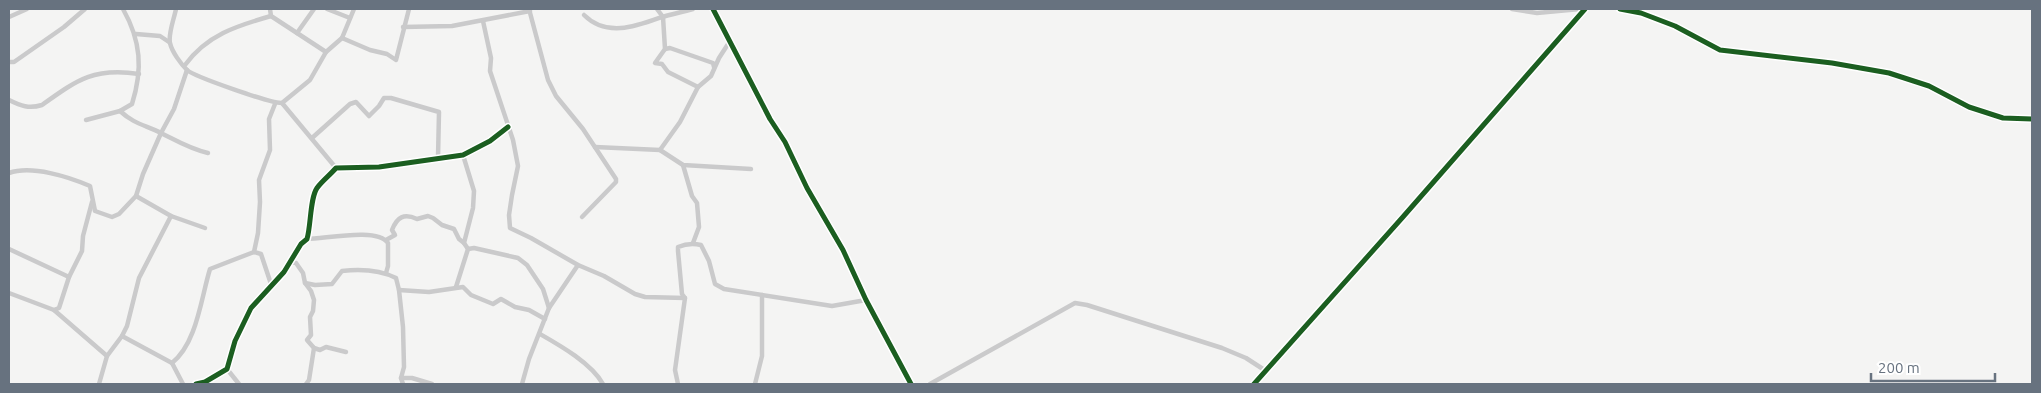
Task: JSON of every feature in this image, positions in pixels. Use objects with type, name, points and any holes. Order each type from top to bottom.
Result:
[{"type":"street","points":[[9,16],[27,9]]},
{"type":"street","points":[[9,62],[14,62],[64,27],[85,9]]},
{"type":"street","points":[[86,120],[120,111],[132,104],[138,74],[136,34],[123,9]]},
{"type":"street","points":[[176,9],[170,42],[173,52],[186,68],[250,96],[275,104],[282,103],[310,80],[326,52],[342,38],[354,9]]},
{"type":"street","points":[[270,9],[271,16],[326,52]]},
{"type":"street","points":[[297,34],[314,9]]},
{"type":"street","points":[[327,9],[350,18]]},
{"type":"street","points":[[342,38],[370,50],[387,54],[396,60],[409,9]]},
{"type":"street","points":[[658,9],[663,17],[665,49],[655,63],[662,64],[668,72],[698,87]]},
{"type":"street","points":[[584,15],[592,22],[611,28],[644,25],[663,17],[693,9]]},
{"type":"street","points":[[713,9],[785,142],[811,196],[842,250],[909,383]]},
{"type":"street","points":[[1512,9],[1537,13],[1580,9]]},
{"type":"street","points":[[1254,384],[1584,9]]},
{"type":"street","points":[[1620,9],[1642,14],[1675,26],[1720,50],[1832,63],[1889,73],[1929,86],[1969,107],[2003,118],[2032,119]]},
{"type":"street","points":[[403,27],[452,26],[484,21],[529,10],[548,80],[556,96],[595,147],[616,182],[582,216]]},
{"type":"street","points":[[9,173],[27,170],[68,176],[90,186],[94,211],[112,217],[119,214],[136,196],[143,174],[174,109],[186,68],[194,52],[225,30],[271,16]]},
{"type":"street","points":[[484,21],[491,58],[490,71],[514,140],[518,166],[512,195],[510,228],[640,296],[685,298]]},
{"type":"street","points":[[136,34],[160,36],[170,42]]},
{"type":"street","points":[[660,150],[680,122],[698,87],[712,76],[714,67],[730,41]]},
{"type":"street","points":[[665,49],[670,48],[713,63],[714,67]]},
{"type":"street","points":[[9,100],[28,108],[33,108],[42,105],[93,73],[138,74]]},
{"type":"street","points":[[312,138],[350,104],[356,102],[369,116],[384,98],[391,98],[439,112],[438,158]]},
{"type":"street","points":[[282,103],[336,168]]},
{"type":"street","points":[[254,252],[260,210],[259,180],[270,150],[269,119],[275,104]]},
{"type":"street","points":[[120,111],[130,121],[161,133],[192,150],[208,153]]},
{"type":"street","points":[[308,239],[313,198],[317,188],[336,168],[379,167],[463,155],[490,141],[508,127]]},
{"type":"street","points":[[595,147],[660,150],[683,165],[752,169]]},
{"type":"street","points":[[463,155],[474,191],[473,208],[464,242]]},
{"type":"street","points":[[683,165],[692,196],[697,203],[699,227],[692,243]]},
{"type":"street","points":[[136,196],[171,216],[205,228]]},
{"type":"street","points":[[54,310],[58,308],[69,278],[82,251],[83,236],[93,199]]},
{"type":"street","points":[[99,384],[107,356],[127,326],[140,278],[171,216]]},
{"type":"street","points":[[386,240],[395,235],[392,230],[398,219],[404,216],[416,219],[428,216],[434,218],[442,225],[454,229],[459,239],[464,242],[468,249],[456,288]]},
{"type":"street","points":[[196,384],[205,382],[227,369],[235,341],[251,308],[290,262],[301,244],[308,239],[356,235],[378,236],[386,240]]},
{"type":"street","points":[[386,240],[388,249],[386,273]]},
{"type":"street","points":[[678,384],[675,370],[685,298],[682,294],[678,247],[692,243],[701,245],[718,287],[747,294],[762,294],[832,306],[866,300]]},
{"type":"street","points":[[468,249],[474,248],[518,258],[527,265],[531,273],[538,280],[549,308]]},
{"type":"street","points":[[9,249],[69,278]]},
{"type":"street","points":[[172,363],[187,344],[199,313],[210,269],[254,252],[261,254],[271,284]]},
{"type":"street","points":[[290,262],[296,263],[303,273],[304,282],[311,291],[314,300],[313,311],[310,317],[311,335],[307,340],[314,348],[320,350],[326,348],[346,352]]},
{"type":"street","points":[[522,384],[529,359],[549,308],[578,265]]},
{"type":"street","points":[[304,282],[314,285],[332,284],[342,271],[348,270],[386,273],[396,278],[403,327],[404,367],[401,378],[403,384]]},
{"type":"street","points":[[399,290],[429,292],[463,287],[471,295],[493,304],[501,299],[545,319]]},
{"type":"street","points":[[9,293],[54,310],[107,356]]},
{"type":"street","points":[[756,384],[762,356],[762,294]]},
{"type":"street","points":[[930,384],[1075,303],[1087,305],[1222,348],[1246,358],[1266,371]]},
{"type":"street","points":[[540,334],[589,366],[603,384]]},
{"type":"street","points":[[122,336],[172,363],[183,384]]},
{"type":"street","points":[[306,384],[309,380],[314,348]]},
{"type":"street","points":[[227,369],[239,384]]},
{"type":"street","points":[[401,378],[412,378],[432,384]]},
{"type":"cycle path","points":[[713,9],[770,119],[785,142],[807,188],[843,250],[866,300],[911,384]]},
{"type":"cycle path","points":[[1254,384],[1585,9]]},
{"type":"cycle path","points":[[1620,9],[1641,13],[1675,26],[1720,50],[1832,63],[1889,73],[1929,86],[1969,107],[2003,118],[2032,119]]},
{"type":"cycle path","points":[[196,384],[205,382],[227,369],[235,341],[251,308],[284,272],[301,244],[307,239],[312,205],[317,188],[336,168],[379,167],[463,155],[490,141],[508,127]]}]
